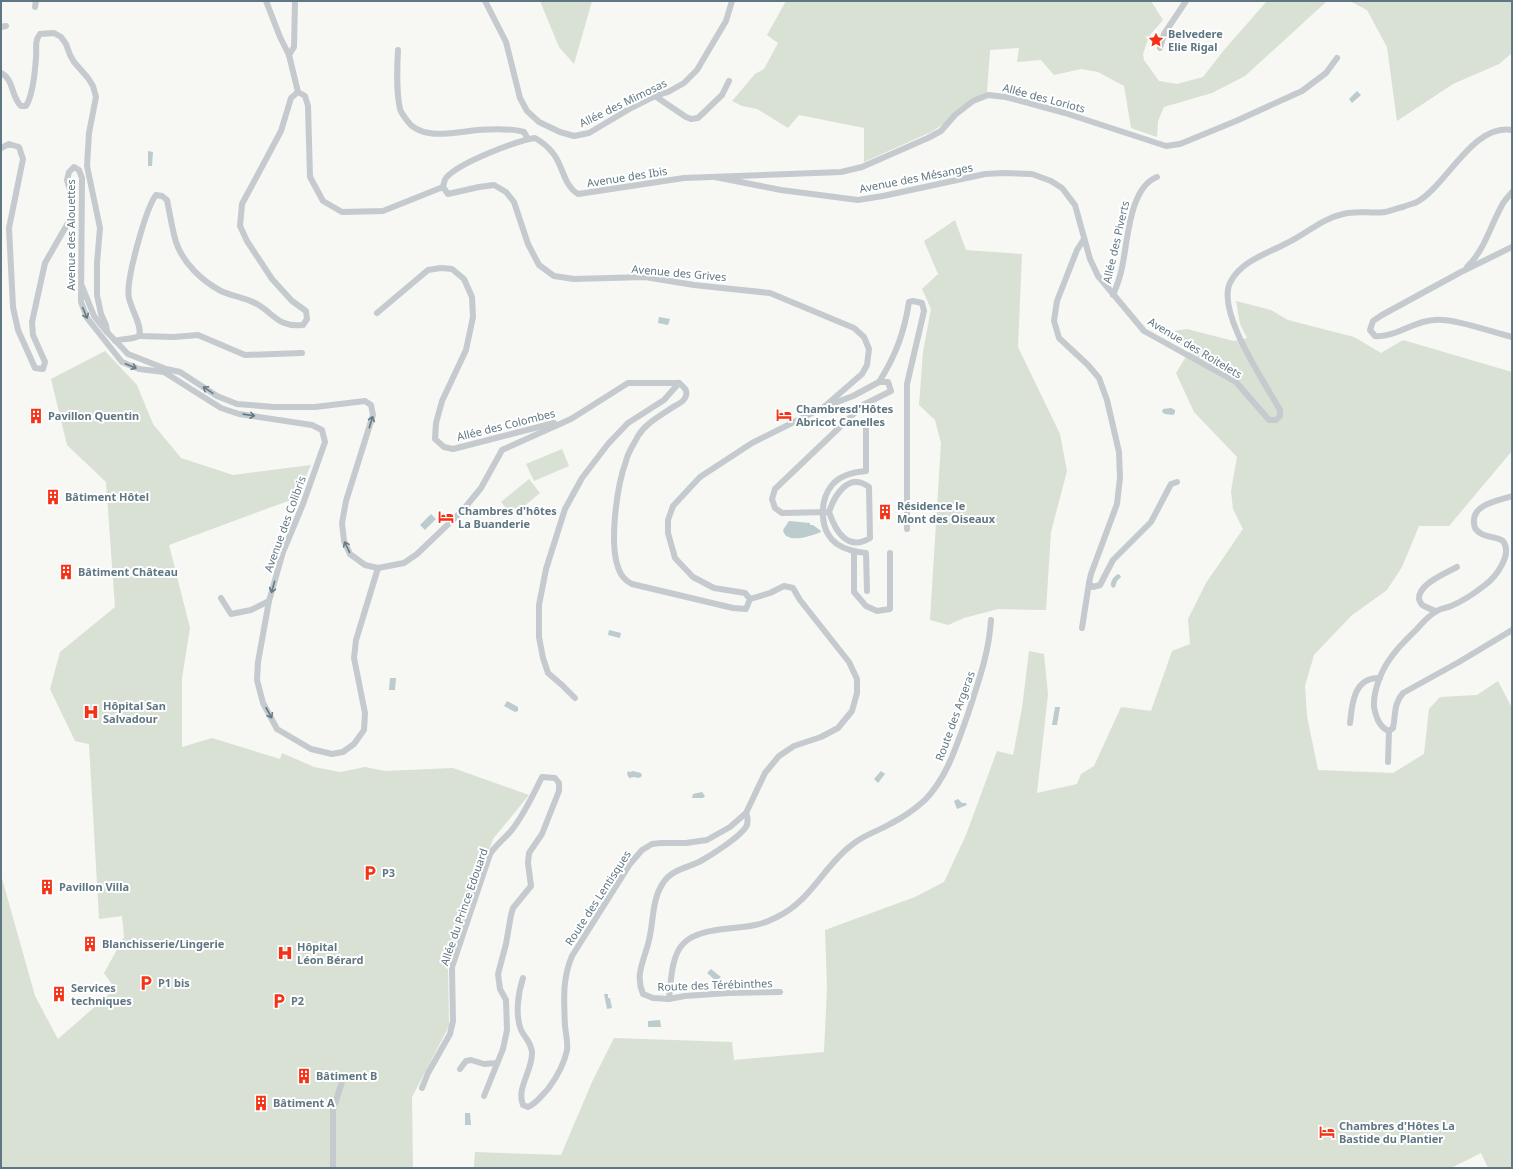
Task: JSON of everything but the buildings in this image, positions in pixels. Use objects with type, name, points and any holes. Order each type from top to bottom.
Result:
[{"type":"street","points":[[266,1],[280,37],[289,55],[298,92],[304,96],[308,106],[310,177],[323,201],[342,212],[382,211],[443,187],[445,179],[455,171],[498,149],[528,139],[524,132],[517,130],[478,130],[452,133],[426,133],[410,126],[400,110],[397,81],[398,50]]},
{"type":"street","points":[[289,55],[294,47],[295,1]]},
{"type":"street","name":"Allée des Mimosas","points":[[485,1],[506,42],[520,98],[527,111],[539,122],[560,132],[574,136],[589,133],[631,108],[655,96],[668,92],[684,83],[697,70],[726,21],[732,1]]},
{"type":"street","points":[[1160,48],[1164,34],[1186,1]]},
{"type":"street","points":[[1,73],[8,78],[16,102],[21,106],[26,106],[29,101],[36,59],[36,40],[40,34],[54,33],[61,37],[66,44],[74,62],[93,86],[96,97],[89,133],[87,166],[100,228],[97,263],[97,295],[107,332]]},
{"type":"street","name":"Allée des Loriots","points":[[715,177],[841,172],[862,167],[941,131],[955,115],[973,101],[988,95],[1006,97],[1065,113],[1166,146],[1180,144],[1236,121],[1302,91],[1326,73],[1337,58]]},
{"type":"street","points":[[655,96],[686,117],[691,119],[698,118],[722,95],[730,81]]},
{"type":"street","points":[[139,336],[140,328],[132,312],[128,297],[130,278],[145,219],[156,196],[162,196],[167,200],[176,243],[188,264],[202,278],[221,291],[246,299],[256,304],[282,323],[296,326],[303,325],[307,319],[306,312],[292,301],[272,279],[247,241],[240,226],[242,204],[281,131],[291,98],[298,92]]},
{"type":"street","name":"Avenue des Roitelets","points":[[1084,239],[1098,276],[1144,331],[1236,382],[1269,420],[1276,420],[1280,416],[1280,410],[1236,331],[1227,302],[1227,291],[1230,282],[1237,272],[1248,262],[1291,242],[1328,218],[1345,213],[1385,212],[1416,202],[1433,189],[1477,141],[1493,131],[1512,130]]},
{"type":"street","name":"Avenue des Ibis","points":[[528,139],[535,138],[544,143],[553,153],[572,190],[578,194],[684,178],[715,177]]},
{"type":"street","name":"Avenue des Alouettes","points":[[1,148],[9,144],[19,147],[22,159],[8,228],[13,307],[18,330],[34,368],[43,369],[45,362],[33,335],[32,322],[37,293],[45,263],[72,216],[68,172],[74,167],[79,170],[82,178],[81,302],[87,318],[103,340]]},
{"type":"street","name":"Avenue des Mésanges","points":[[715,177],[781,190],[858,200],[985,174],[1032,174],[1051,181],[1062,188],[1075,205],[1084,239]]},
{"type":"street","name":"Allée des Piverts","points":[[1113,295],[1121,272],[1136,200],[1150,180],[1157,177]]},
{"type":"street","name":"Avenue des Grives","points":[[443,187],[448,194],[494,185],[506,192],[514,202],[528,244],[539,265],[554,276],[574,279],[645,278],[770,293],[854,328],[864,337],[869,349],[868,365],[862,374],[824,407]]},
{"type":"street","points":[[1461,272],[1472,263],[1491,230],[1501,206],[1512,192]]},
{"type":"street","points":[[1082,628],[1091,574],[1116,504],[1120,478],[1120,452],[1107,400],[1099,378],[1088,365],[1059,338],[1054,321],[1057,301],[1077,250],[1084,239]]},
{"type":"street","points":[[1512,248],[1461,272],[1373,320],[1370,330],[1375,336],[1383,337],[1425,321],[1434,320],[1451,321],[1512,337]]},
{"type":"street","name":"Allée des Colombes","points":[[377,313],[428,270],[441,268],[452,269],[464,279],[472,297],[473,316],[466,350],[442,401],[436,422],[435,439],[444,447],[453,449],[571,419]]},
{"type":"street","points":[[81,282],[94,316],[128,354],[165,370],[180,372],[217,396],[237,404],[274,407],[315,407],[365,401],[371,405],[373,415],[346,501],[342,523],[344,541],[350,554],[365,565],[378,568],[404,564],[463,510],[481,488],[502,450],[571,419],[628,383],[679,383]]},
{"type":"street","points":[[879,382],[890,364],[900,342],[906,322],[909,302],[913,300],[922,303],[924,311],[907,384],[907,529]]},
{"type":"street","points":[[115,341],[122,338],[131,340],[139,336],[174,337],[198,335],[245,355],[302,354]]},
{"type":"street","name":"Avenue des Colibris","points":[[103,340],[122,362],[139,369],[165,370],[221,408],[239,414],[312,424],[322,430],[325,442],[303,504],[283,552],[269,600],[258,662],[257,680],[264,703],[277,728],[311,749],[332,754],[343,752],[354,744],[364,730],[365,713],[354,658],[356,640],[378,568]]},
{"type":"street","points":[[750,599],[745,593],[709,586],[693,577],[675,558],[668,533],[668,520],[673,506],[700,476],[748,445],[824,407],[853,396],[879,382],[888,382],[891,391],[863,405],[775,489],[772,499],[775,508],[782,512],[825,512]]},
{"type":"street","points":[[574,698],[548,673],[543,658],[539,637],[540,606],[546,569],[565,509],[582,478],[608,444],[628,423],[664,400],[679,383]]},
{"type":"street","name":"Route des Lentisques","points":[[518,1003],[518,1020],[530,1043],[532,1052],[531,1065],[521,1093],[523,1105],[528,1107],[542,1095],[557,1078],[564,1061],[567,1049],[564,989],[567,969],[572,956],[630,864],[642,850],[652,844],[686,843],[706,840],[730,827],[746,813],[765,773],[779,756],[794,746],[821,738],[838,728],[852,711],[857,693],[857,679],[849,662],[800,600],[793,588],[784,586],[770,593],[750,599],[746,609],[733,608],[632,584],[621,574],[616,558],[614,516],[626,460],[639,435],[649,423],[684,400],[686,393],[685,388],[679,383]]},
{"type":"street","points":[[866,428],[866,471],[850,474],[836,481],[832,485],[826,497],[825,527],[832,539],[837,544],[854,552],[866,553],[867,591]]},
{"type":"street","points":[[856,482],[863,482],[869,487],[870,538],[863,542],[854,543],[848,540],[834,526],[825,512],[844,487],[856,482]]},
{"type":"street","points":[[1089,583],[1093,587],[1100,585],[1113,560],[1151,522],[1171,484],[1177,482]]},
{"type":"street","points":[[1389,731],[1380,725],[1375,712],[1374,703],[1380,678],[1392,655],[1436,611],[1452,606],[1464,599],[1486,584],[1501,571],[1508,554],[1505,543],[1502,540],[1480,533],[1475,529],[1475,514],[1479,508],[1512,496]]},
{"type":"street","points":[[854,552],[854,592],[866,606],[877,611],[890,609],[890,553]]},
{"type":"street","points":[[1436,611],[1424,606],[1421,603],[1419,599],[1420,592],[1426,584],[1457,567]]},
{"type":"street","points":[[222,598],[231,614],[251,610],[269,600]]},
{"type":"street","name":"Route des Argeras","points":[[669,999],[672,974],[678,952],[682,945],[690,938],[702,933],[756,925],[778,917],[796,906],[852,844],[901,818],[925,800],[942,778],[954,756],[981,675],[989,641],[991,620]]},
{"type":"street","points":[[1388,762],[1389,731],[1393,728],[1397,700],[1403,692],[1459,662],[1512,630]]},
{"type":"street","points":[[1350,723],[1354,694],[1366,681],[1374,677],[1380,678]]},
{"type":"street","name":"Allée du Prince Edouard","points":[[422,1088],[428,1073],[450,1034],[453,1021],[452,967],[490,854],[494,847],[511,831],[523,814],[542,777],[555,778],[559,784],[559,791],[542,834],[529,853],[528,863],[531,886],[513,908],[506,944],[500,963],[498,974],[500,989],[506,1000]]},
{"type":"street","name":"Route des Térébinthes","points":[[746,813],[748,818],[746,826],[727,844],[699,862],[672,873],[663,882],[657,893],[649,942],[639,974],[639,984],[643,994],[653,998],[669,999],[685,996],[780,992]]},
{"type":"street","points":[[484,1096],[503,1049],[508,1030],[506,1000],[518,1003],[520,986],[523,978]]},
{"type":"street","points":[[460,1069],[466,1060],[484,1064],[497,1064]]},
{"type":"street","points":[[333,1168],[334,1110],[342,1082]]},
{"type":"shaded area","points":[[540,1],[592,1],[574,64],[559,47]]},
{"type":"shaded area","points":[[786,1],[1151,1],[1163,20],[1149,36],[1143,54],[1144,60],[1159,81],[1177,84],[1203,77],[1224,50],[1267,1],[1327,1],[1245,76],[1212,93],[1164,107],[1158,121],[1157,137],[1131,128],[1124,86],[1098,72],[1081,69],[1054,75],[1041,60],[1017,62],[1019,48],[990,50],[987,92],[958,115],[931,132],[864,162],[864,128],[799,115],[788,128],[757,109],[742,106],[732,101],[755,74],[764,69],[778,43],[767,35]]},
{"type":"shaded area","points":[[1350,1],[1512,1],[1512,53],[1499,64],[1453,84],[1397,121],[1387,47],[1367,10]]},
{"type":"shaded area","points":[[1357,91],[1361,95],[1352,103],[1349,99]]},
{"type":"shaded area","points":[[148,151],[153,152],[152,166],[148,166]]},
{"type":"shaded area","points":[[955,220],[966,250],[1022,254],[1018,347],[1060,434],[1067,471],[1051,532],[1046,610],[998,609],[964,618],[948,625],[930,620],[941,443],[935,420],[919,405],[923,352],[931,309],[922,289],[938,274],[924,241]]},
{"type":"shaded area","points":[[1236,301],[1271,310],[1288,320],[1354,337],[1381,353],[1403,340],[1512,372],[1512,451],[1449,526],[1419,526],[1402,567],[1387,590],[1351,616],[1314,655],[1305,686],[1307,716],[1318,770],[1393,773],[1424,754],[1429,709],[1440,697],[1477,695],[1498,681],[1512,708],[1512,1168],[1488,1168],[1481,1153],[1451,1168],[474,1168],[475,1152],[561,1155],[592,1082],[614,1038],[732,1042],[734,1060],[824,1052],[827,988],[825,930],[915,897],[944,882],[966,835],[997,751],[1013,755],[1022,708],[1029,651],[1044,654],[1048,694],[1037,793],[1077,784],[1081,774],[1094,766],[1121,707],[1151,711],[1172,651],[1190,644],[1188,619],[1206,583],[1243,529],[1233,509],[1231,491],[1237,457],[1194,412],[1176,373],[1190,350],[1159,333],[1187,329],[1234,341],[1247,338],[1240,324]]},
{"type":"shaded area","points":[[659,317],[670,319],[668,325],[658,323]]},
{"type":"shaded area","points":[[105,351],[137,385],[153,424],[181,458],[233,475],[311,465],[296,498],[169,545],[190,628],[182,678],[182,747],[212,738],[280,759],[282,753],[314,767],[340,772],[365,767],[385,771],[453,768],[529,795],[493,839],[448,966],[449,1026],[412,1097],[413,1168],[1,1168],[1,875],[35,996],[58,1039],[115,989],[104,973],[124,937],[122,916],[99,919],[89,744],[75,741],[50,689],[60,652],[115,607],[106,482],[67,445],[51,379]]},
{"type":"shaded area","points":[[1171,408],[1175,410],[1173,415],[1162,412],[1163,409]]},
{"type":"shaded area","points":[[562,449],[569,466],[534,481],[526,464]]},
{"type":"shaded area","points":[[529,479],[540,493],[512,516],[501,502]]},
{"type":"shaded area","points":[[431,514],[436,519],[425,530],[420,525]]},
{"type":"shaded area","points":[[789,521],[810,523],[810,525],[813,525],[821,532],[799,538],[789,537],[785,535],[783,530]]},
{"type":"shaded area","points":[[1118,574],[1121,577],[1113,588],[1111,586],[1112,581]]},
{"type":"shaded area","points":[[609,630],[621,633],[620,638],[608,635]]},
{"type":"shaded area","points":[[390,678],[396,678],[395,690],[389,690]]},
{"type":"shaded area","points":[[507,701],[518,707],[518,711],[515,712],[504,706]]},
{"type":"shaded area","points":[[1055,707],[1060,707],[1057,725],[1052,725]]},
{"type":"shaded area","points":[[628,771],[641,773],[642,776],[639,778],[629,778],[627,774]]},
{"type":"shaded area","points":[[881,771],[885,774],[878,783],[874,779]]},
{"type":"shaded area","points":[[702,792],[705,796],[703,798],[692,798],[693,794]]},
{"type":"shaded area","points":[[958,799],[967,805],[957,809],[954,801]]},
{"type":"shaded area","points":[[711,969],[721,977],[716,981],[707,973]]},
{"type":"shaded area","points":[[604,994],[608,994],[612,1008],[607,1009]]},
{"type":"shaded area","points":[[660,1020],[661,1027],[648,1027],[648,1021]]},
{"type":"shaded area","points":[[465,1113],[470,1113],[471,1125],[465,1125]]},
{"type":"place","name":"Belvedere Elie Rigal","points":[[1156,40]]},
{"type":"place","name":"Chambresd'Hôtes Abricot Canelles","points":[[784,415]]},
{"type":"place","name":"Pavillon Quentin","points":[[36,416]]},
{"type":"place","name":"Bâtiment Hôtel","points":[[53,497]]},
{"type":"place","name":"Résidence le Mont des Oiseaux","points":[[885,512]]},
{"type":"place","name":"Chambres d'hôtes La Buanderie","points":[[446,517]]},
{"type":"place","name":"Bâtiment Château","points":[[66,572]]},
{"type":"place","name":"Hôpital San Salvadour","points":[[91,712]]},
{"type":"place","name":"P3","points":[[370,873]]},
{"type":"place","name":"Pavillon Villa","points":[[47,887]]},
{"type":"place","name":"Blanchisserie/Lingerie","points":[[90,944]]},
{"type":"place","name":"Hôpital Léon Bérard","points":[[285,953]]},
{"type":"place","name":"P1 bis","points":[[146,983]]},
{"type":"place","name":"Services techniques","points":[[59,994]]},
{"type":"place","name":"P2","points":[[279,1001]]},
{"type":"place","name":"Bâtiment B","points":[[304,1076]]},
{"type":"place","name":"Bâtiment A","points":[[261,1103]]},
{"type":"place","name":"Chambres d'Hôtes La Bastide du Plantier","points":[[1327,1132]]}]
